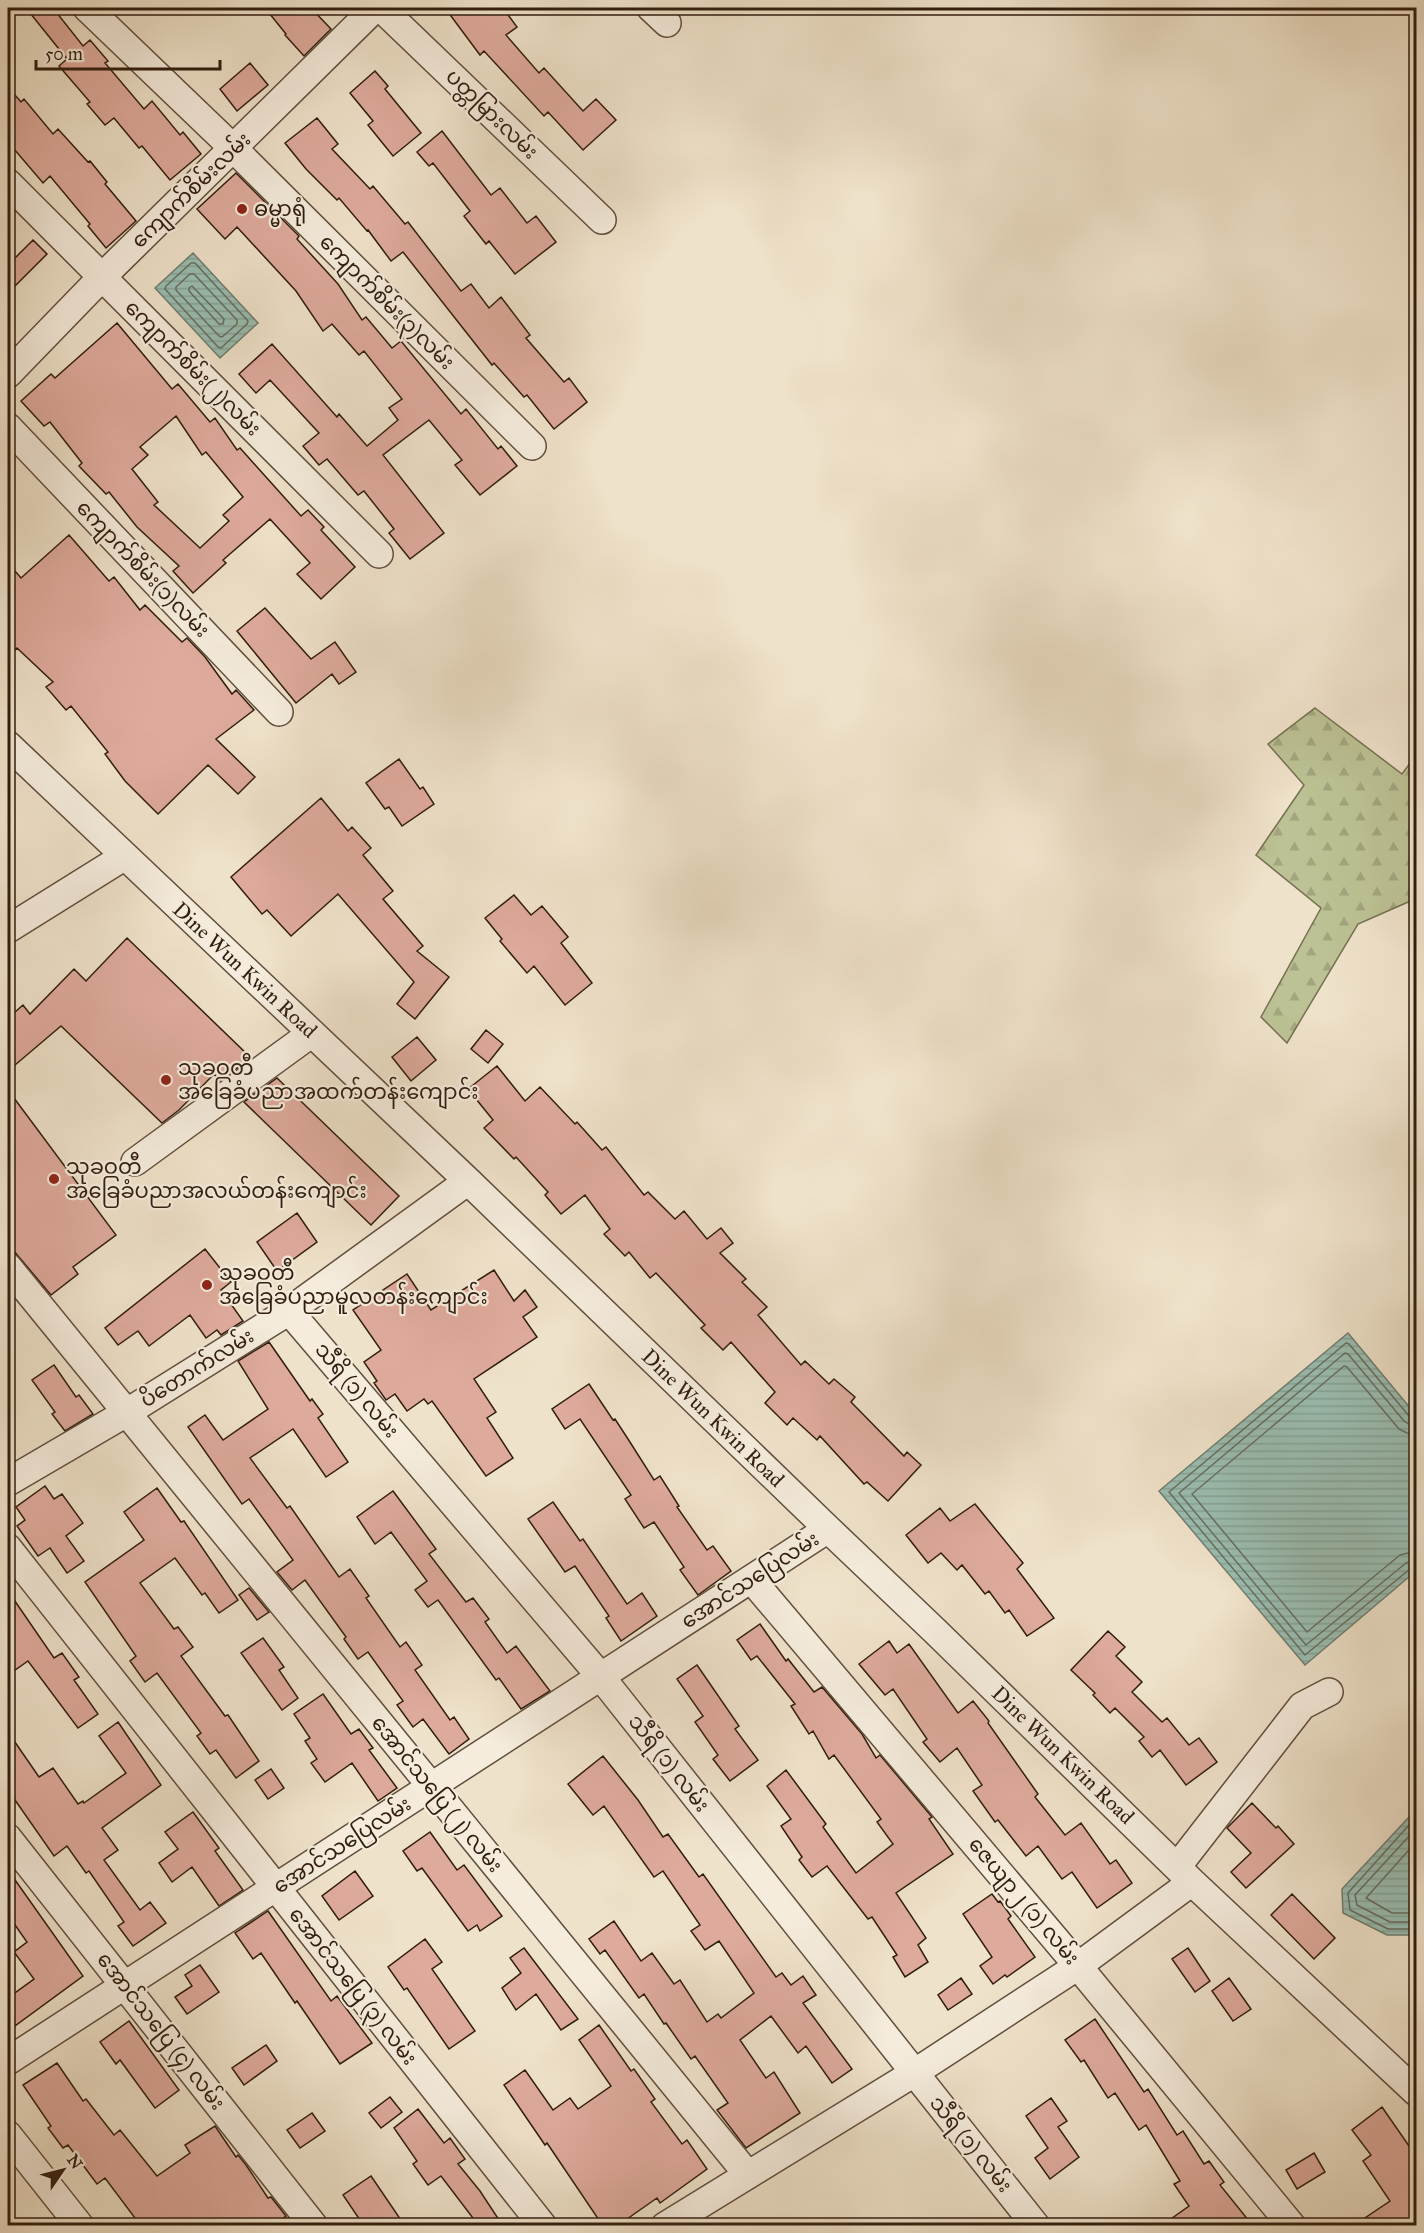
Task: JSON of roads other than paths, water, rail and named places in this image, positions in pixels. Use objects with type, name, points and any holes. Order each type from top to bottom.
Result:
[{"type":"street","name":"ကျောက်စိမ်း(၃)လမ်း","points":[[87,8],[234,149],[532,446]]},
{"type":"street","name":"ကျောက်စိမ်းလမ်း","points":[[8,374],[102,277],[375,8]]},
{"type":"street","name":"ပတ္တမြားလမ်း","points":[[381,8],[602,220]]},
{"type":"street","name":"ကျောက်စိမ်း(၂)လမ်း","points":[[8,183],[379,554]]},
{"type":"street","name":"ကျောက်စိမ်း(၁)လမ်း","points":[[8,427],[279,712]]},
{"type":"street","name":"Dine Wun Kwin Road","points":[[8,745],[468,1181],[1185,1874],[1416,2091]]},
{"type":"street","points":[[8,929],[125,856]]},
{"type":"street","points":[[135,1162],[312,1033]]},
{"type":"street","name":"ပိတောက်လမ်း","points":[[8,1482],[126,1413],[289,1311],[468,1181]]},
{"type":"street","name":"အောင်သပြေ (၂) လမ်း","points":[[8,1267],[748,2175]]},
{"type":"street","name":"သီရိ (၁) လမ်း","points":[[289,1311],[601,1677],[1036,2226]]},
{"type":"street","name":"အောင်သပြေလမ်း","points":[[8,2061],[828,1529]]},
{"type":"street","name":"အောင်သပြေ (၃) လမ်း","points":[[8,1548],[543,2226]]},
{"type":"street","name":"ဇေယျာ၂ (၁) လမ်း","points":[[752,1580],[1078,1966],[1293,2226]]},
{"type":"street","points":[[665,2226],[914,2073],[1078,1966],[1185,1874],[1302,1706],[1329,1692]]},
{"type":"street","name":"အောင်သပြေ (၄) လမ်း","points":[[8,1838],[314,2226]]},
{"type":"street","points":[[8,2135],[80,2226]]},
{"type":"water","points":[[193,253],[258,323],[220,358],[155,288]]},
{"type":"water","points":[[1348,1333],[1416,1415],[1416,1571],[1305,1665],[1159,1491]]},
{"type":"water","points":[[1411,1815],[1416,1821],[1416,1935],[1387,1935],[1343,1913],[1342,1889]]},
{"type":"place","name":"ဓမ္မာရုံ","points":[[242,209]]},
{"type":"place","name":"သုခဝတီ အခြေခံပညာအထက်တန်းကျောင်း","points":[[166,1080]]},
{"type":"place","name":"သုခဝတီ အခြေခံပညာအလယ်တန်းကျောင်း","points":[[54,1179]]},
{"type":"place","name":"သုခဝတီ အခြေခံပညာမူလတန်းကျောင်း","points":[[207,1285]]}]
